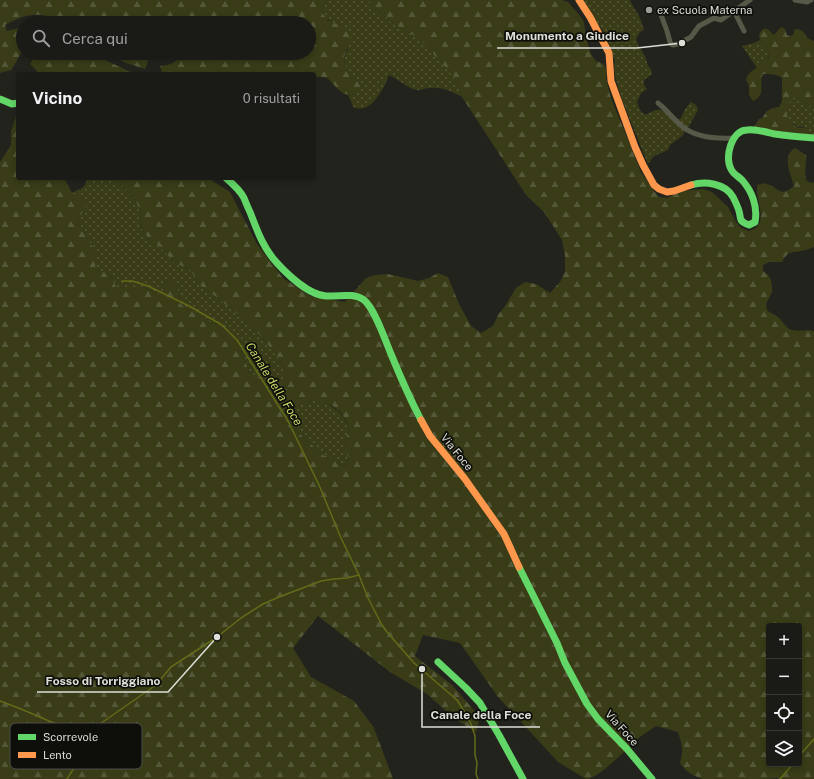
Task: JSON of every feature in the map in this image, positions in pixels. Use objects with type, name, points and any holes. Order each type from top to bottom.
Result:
[{"type":"main road","points":[[579,0],[590,17],[608,53],[611,81],[643,165],[654,185],[659,189],[667,192],[698,184],[715,184],[720,186],[729,192],[733,197],[741,220],[748,225],[755,222],[756,211],[747,186],[730,169],[729,164],[729,152],[737,133],[742,130],[750,130],[814,138]]},
{"type":"main road","points":[[0,99],[12,104],[16,103]]},
{"type":"main road","name":"Via Foce","points":[[228,180],[237,188],[244,198],[259,236],[267,251],[290,276],[301,285],[317,294],[325,296],[355,296],[364,300],[370,306],[414,406],[430,436],[465,479],[504,534],[519,568],[557,643],[565,663],[587,704],[598,719],[652,779]]},
{"type":"main road","points":[[438,662],[480,703],[523,779]]},
{"type":"street","points":[[660,12],[670,42],[673,45],[691,37],[702,24],[714,18],[721,20],[750,0]]},
{"type":"street","points":[[795,0],[807,2],[811,0]]},
{"type":"street","points":[[734,11],[744,31]]},
{"type":"street","points":[[658,103],[689,131],[707,138],[734,138]]},
{"type":"green space","points":[[0,0],[328,0],[322,7],[323,14],[328,20],[347,29],[351,35],[344,58],[344,63],[348,70],[361,84],[361,91],[353,95],[343,93],[328,78],[316,77],[316,72],[162,72],[160,66],[173,63],[177,60],[316,60],[316,16],[16,16],[16,20],[5,25],[7,31],[16,29],[17,60],[11,70],[0,73]]},
{"type":"green space","points":[[328,0],[369,0],[375,8],[391,22],[420,39],[429,48],[455,78],[462,97],[442,89],[413,89],[389,75],[376,99],[372,103],[364,108],[354,108],[348,95],[355,95],[361,84],[349,72],[345,64],[345,55],[348,49],[342,37],[335,25],[324,15],[322,7]]},
{"type":"green space","points":[[369,0],[562,0],[568,2],[584,22],[586,38],[591,54],[596,61],[604,64],[607,72],[606,79],[611,98],[641,172],[654,191],[659,197],[667,198],[681,191],[703,189],[712,192],[728,207],[741,228],[749,231],[756,228],[760,222],[761,214],[757,185],[767,184],[782,192],[789,190],[794,186],[788,166],[789,156],[795,148],[806,155],[806,178],[807,181],[812,183],[814,182],[814,247],[790,253],[782,262],[769,262],[763,265],[763,271],[771,280],[772,286],[772,292],[766,304],[767,310],[778,317],[790,329],[795,331],[814,331],[814,779],[703,779],[690,773],[680,763],[682,747],[678,732],[656,726],[640,737],[606,768],[592,778],[586,779],[558,762],[498,697],[460,643],[423,635],[415,656],[452,685],[480,717],[476,732],[455,719],[427,694],[390,672],[318,616],[293,648],[311,677],[354,701],[374,728],[393,779],[0,779],[0,162],[11,145],[11,131],[16,116],[16,180],[65,180],[72,193],[86,200],[85,210],[78,217],[79,223],[95,251],[95,266],[98,270],[108,274],[112,278],[116,287],[142,287],[161,295],[169,280],[174,283],[177,287],[180,303],[184,307],[200,312],[209,322],[225,325],[240,347],[249,372],[270,388],[278,402],[285,421],[323,455],[334,459],[343,467],[349,459],[345,445],[349,431],[346,421],[341,413],[333,406],[314,400],[304,403],[294,402],[288,394],[285,384],[283,365],[275,353],[251,325],[215,296],[205,290],[196,281],[191,270],[175,263],[158,245],[149,239],[142,230],[139,208],[134,198],[116,180],[211,180],[230,192],[257,244],[283,278],[310,296],[345,302],[366,278],[376,275],[388,274],[418,281],[429,278],[438,273],[448,277],[459,304],[471,326],[481,333],[493,326],[498,315],[516,288],[525,282],[536,284],[550,293],[560,282],[565,272],[565,256],[562,240],[544,212],[526,195],[462,97],[455,78],[420,39],[391,22],[375,8]]},
{"type":"green space","points":[[582,0],[630,0],[639,16],[644,30],[640,32],[636,39],[652,74],[644,80],[644,85],[647,89],[641,93],[637,102],[642,113],[647,114],[660,110],[667,113],[676,121],[681,118],[685,109],[691,102],[696,105],[698,110],[682,136],[670,145],[668,150],[654,156],[648,164],[622,100],[615,76],[615,61],[605,41],[609,39],[594,20]]},
{"type":"green space","points":[[782,27],[785,29],[787,35],[793,35],[795,29],[801,30],[807,38],[814,41],[814,108],[798,98],[792,97],[787,114],[793,125],[807,129],[805,134],[766,130],[754,127],[767,111],[779,107],[782,101],[782,78],[776,75],[763,74],[760,96],[753,101],[749,95],[749,86],[746,79],[754,69],[764,63],[769,57],[767,49],[760,40],[760,33],[763,29],[766,29],[773,35]]},
{"type":"green space","points":[[760,40],[769,55],[765,63],[757,68],[742,46]]},
{"type":"green space","points":[[33,60],[105,60],[131,72],[38,72],[30,64]]},
{"type":"green space","points":[[120,60],[148,60],[145,69]]},
{"type":"green space","points":[[792,97],[798,98],[814,108],[814,135],[805,134],[807,132],[804,127],[793,124],[787,117],[786,114]]},
{"type":"green space","points":[[86,180],[116,180],[134,198],[139,208],[142,230],[149,239],[158,245],[175,263],[191,270],[196,281],[205,290],[215,296],[251,325],[275,353],[283,365],[285,384],[304,403],[313,400],[319,401],[330,405],[341,414],[349,431],[345,445],[349,459],[343,467],[334,459],[323,455],[285,421],[278,402],[270,388],[249,372],[240,347],[225,325],[209,322],[200,312],[184,307],[180,303],[177,287],[169,280],[161,295],[142,287],[115,287],[112,278],[108,274],[98,270],[95,266],[95,251],[79,223],[78,217],[84,212],[71,193],[82,188]]},
{"type":"waterway","name":"Canale della Foce","points":[[122,281],[132,281],[148,286],[189,306],[222,325],[237,340],[288,421],[319,485],[368,598],[382,625],[414,663],[457,700],[467,716],[475,736],[475,755],[477,763],[476,774],[478,779]]},
{"type":"waterway","points":[[101,723],[156,685],[171,667],[217,637],[241,618],[263,604],[321,581],[359,575]]},
{"type":"waterway","points":[[0,701],[55,723]]},
{"type":"waterway","points":[[802,753],[814,739]]},
{"type":"waterway","points":[[780,779],[790,767]]},
{"type":"waterway","points":[[67,779],[73,769]]},
{"type":"traffic: fast","points":[[0,99],[12,104],[16,103]]},
{"type":"traffic: fast","points":[[691,185],[708,183],[725,189],[733,197],[739,209],[741,220],[749,225],[755,222],[755,205],[749,189],[731,169],[728,158],[731,145],[737,134],[742,131],[751,130],[780,135],[814,138]]},
{"type":"traffic: fast","points":[[228,180],[242,195],[261,239],[268,251],[287,273],[306,288],[319,295],[355,296],[364,300],[368,304],[379,325],[421,420]]},
{"type":"traffic: fast","points":[[519,567],[557,643],[565,663],[587,704],[598,719],[627,749],[652,779]]},
{"type":"traffic: fast","points":[[438,662],[480,703],[523,779]]},
{"type":"traffic: slow","points":[[579,0],[609,53],[611,81],[635,147],[654,185],[667,192],[691,185]]},
{"type":"traffic: slow","points":[[421,420],[430,436],[465,479],[504,534],[519,567]]},
{"type":"place","name":"ex Scuola Materna","points":[[649,10]]},
{"type":"place","name":"Monumento a Giudice","points":[[682,43]]},
{"type":"place","name":"Fosso di Torriggiano","points":[[217,637]]},
{"type":"place","name":"Canale della Foce","points":[[422,669]]}]
